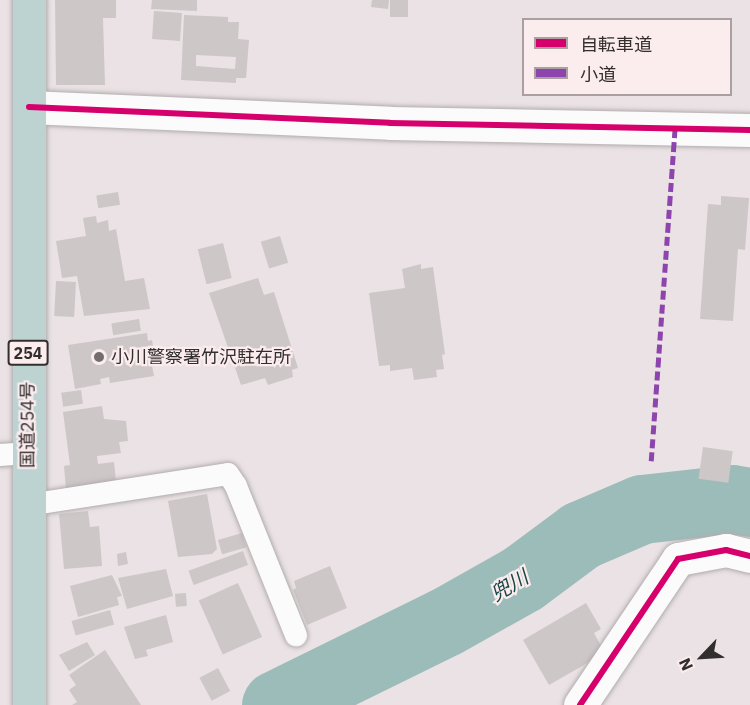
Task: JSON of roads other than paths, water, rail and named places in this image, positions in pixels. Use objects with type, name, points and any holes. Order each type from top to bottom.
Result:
[{"type":"highway","name":"国道254号","points":[[29,0],[29,107],[14,454],[28,505],[29,705]]},
{"type":"street","points":[[29,107],[390,123],[750,130]]},
{"type":"street","points":[[580,705],[678,559],[726,550],[750,556]]},
{"type":"lane","points":[[28,505],[228,474],[236,486],[296,635]]},
{"type":"waterway","name":"兜川","points":[[276,705],[445,622],[523,578],[581,535],[642,509],[731,499],[750,502]]},
{"type":"place","name":"小川警察署竹沢駐在所","points":[[99,357]]}]
